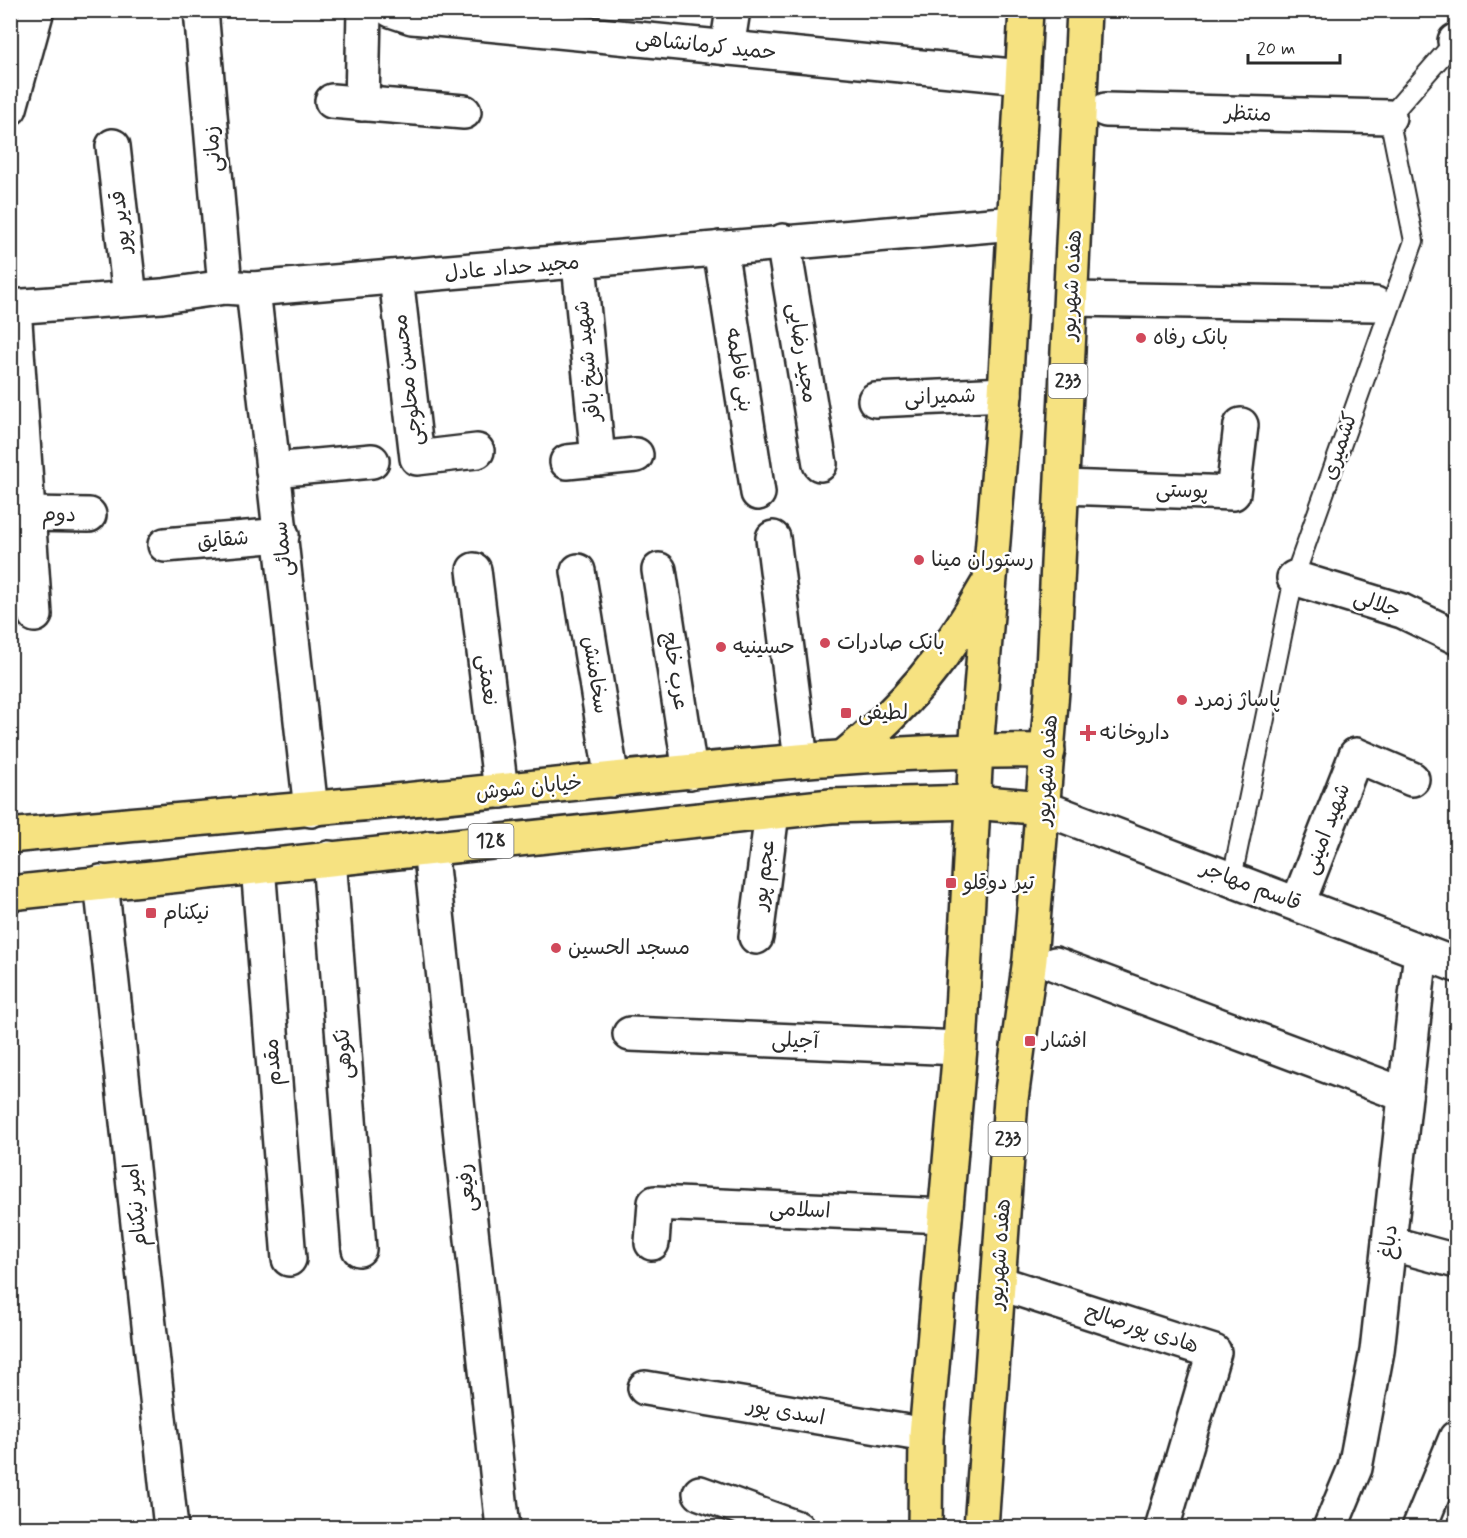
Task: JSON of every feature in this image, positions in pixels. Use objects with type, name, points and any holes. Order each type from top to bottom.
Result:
[{"type":"main road","points":[[925,1527],[926,1436],[960,1048],[976,750],[1005,394],[1026,10]]},
{"type":"main road","name":"هفده شهریور","points":[[981,1527],[1011,1099],[1030,959],[1048,751],[1063,487],[1084,10]]},
{"type":"main road","points":[[844,757],[906,703],[941,659],[991,578]]},
{"type":"main road","name":"خیابان شوش","points":[[10,836],[311,810],[801,760],[976,750],[1048,751]]},
{"type":"main road","points":[[973,802],[1044,808]]},
{"type":"main road","name":"128","points":[[10,893],[831,806],[973,802]]},
{"type":"street","points":[[10,108],[17,59],[37,10]]},
{"type":"street","name":"زمانی","points":[[201,10],[239,288]]},
{"type":"street","points":[[364,10],[347,103],[464,112]]},
{"type":"street","name":"حمید کرمانشاهی","points":[[391,10],[412,17],[436,15],[611,23],[727,48],[1022,77]]},
{"type":"street","points":[[727,48],[733,10]]},
{"type":"street","name":"منتظر","points":[[1106,110],[1389,117]]},
{"type":"street","name":"قدیر پور","points":[[113,146],[130,298]]},
{"type":"street","name":"مجید حداد عادل","points":[[12,307],[579,263],[783,241],[1014,223]]},
{"type":"street","name":"مجید رضایی","points":[[783,241],[820,464]]},
{"type":"street","name":"بنی فاطمه","points":[[720,248],[758,493]]},
{"type":"street","name":"شهید شیخ باقر","points":[[579,263],[583,460],[636,455]]},
{"type":"street","name":"محسن محلوجی","points":[[396,278],[417,458],[477,451]]},
{"type":"street","name":"سمائی","points":[[239,288],[273,470],[282,535],[311,810]]},
{"type":"street","points":[[1072,299],[1375,303]]},
{"type":"street","points":[[12,307],[35,615]]},
{"type":"street","name":"شمیرانی","points":[[875,400],[1005,394]]},
{"type":"street","name":"پوستی","points":[[1063,487],[1233,493],[1240,425]]},
{"type":"street","points":[[273,470],[372,461]]},
{"type":"street","name":"دوم","points":[[28,514],[89,515]]},
{"type":"street","name":"شقایق","points":[[165,545],[282,535]]},
{"type":"street","points":[[773,538],[801,760]]},
{"type":"street","name":"نعمتی","points":[[474,570],[501,791]]},
{"type":"street","name":"عرب خلج","points":[[659,570],[690,772]]},
{"type":"street","name":"سخامنش","points":[[578,571],[612,780]]},
{"type":"street","name":"جلالی","points":[[1294,578],[1402,611],[1456,637]]},
{"type":"street","name":"شهید امینی","points":[[1298,903],[1356,755],[1412,779]]},
{"type":"street","name":"قاسم مهاجر","points":[[1044,808],[1456,965]]},
{"type":"street","name":"عجم پور","points":[[756,937],[772,813]]},
{"type":"street","name":"رفیعی","points":[[430,848],[503,1527]]},
{"type":"street","name":"نکوهی","points":[[329,858],[359,1249]]},
{"type":"street","name":"مقدم","points":[[258,866],[289,1259]]},
{"type":"street","name":"امیر نیکنام","points":[[101,882],[171,1527]]},
{"type":"street","name":"دباغ","points":[[1330,1527],[1355,1468],[1377,1351],[1421,951]]},
{"type":"street","points":[[1055,964],[1405,1095]]},
{"type":"street","name":"آجیلی","points":[[630,1034],[960,1048]]},
{"type":"street","name":"اسلامی","points":[[652,1243],[655,1203],[945,1216]]},
{"type":"street","points":[[1389,1243],[1456,1261]]},
{"type":"street","name":"هادی پورصالح","points":[[999,1283],[1214,1352],[1162,1527]]},
{"type":"street","name":"اسدی پور","points":[[645,1388],[926,1436]]},
{"type":"street","points":[[1419,1527],[1456,1438]]},
{"type":"street","points":[[700,1493],[797,1527]]},
{"type":"lane","points":[[1389,117],[1456,42]]},
{"type":"lane","name":"کشمیری","points":[[1232,878],[1294,578],[1414,241],[1389,117]]},
{"type":"place","name":"بانک رفاه","points":[[1141,338]]},
{"type":"place","name":"رستوران مینا","points":[[919,560]]},
{"type":"place","name":"بانک صادرات","points":[[825,643]]},
{"type":"place","name":"حسینیه","points":[[721,647]]},
{"type":"place","name":"پاساژ زمرد","points":[[1182,700]]},
{"type":"place","name":"لطیفی","points":[[846,713]]},
{"type":"place","name":"داروخانه","points":[[1088,733]]},
{"type":"place","name":"تیر دوقلو","points":[[951,883]]},
{"type":"place","name":"نیکنام","points":[[151,913]]},
{"type":"place","name":"مسجد الحسین","points":[[556,948]]},
{"type":"place","name":"افشار","points":[[1030,1041]]}]
